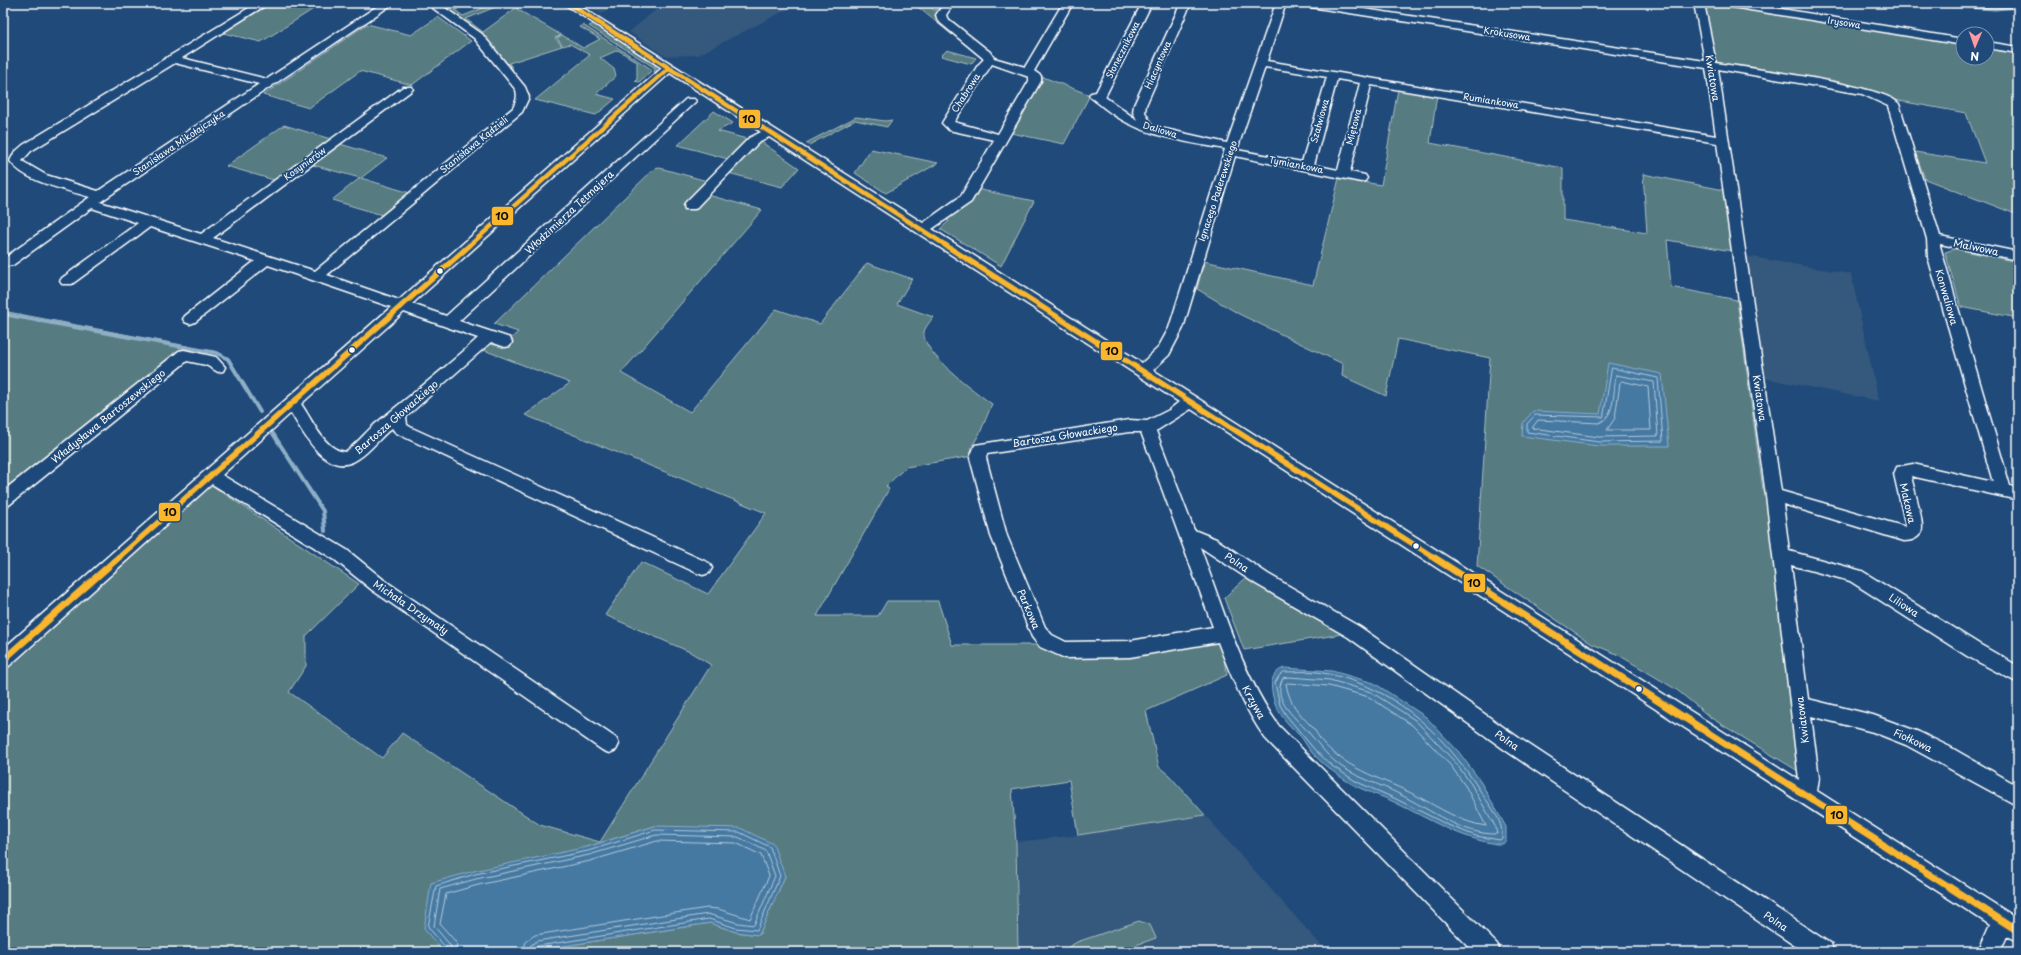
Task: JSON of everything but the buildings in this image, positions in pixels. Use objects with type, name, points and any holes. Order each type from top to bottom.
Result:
[{"type":"street","points":[[264,3],[27,148],[18,156],[16,161],[18,164],[42,178],[148,222],[316,276],[505,342]]},
{"type":"street","name":"Stanisława Mikołajczyka","points":[[8,262],[95,200],[267,83],[389,3]]},
{"type":"street","name":"Stanisława Kądzieli","points":[[316,276],[518,110],[522,103],[524,98],[521,89],[484,41],[470,29],[431,3]]},
{"type":"street","points":[[568,3],[2011,926],[1990,952]]},
{"type":"street","points":[[922,230],[966,199],[1035,81],[1035,76],[1028,72],[990,60],[986,54],[942,19],[941,15],[949,3]]},
{"type":"street","points":[[1028,72],[1068,3]]},
{"type":"street","name":"Słonecznikowa","points":[[1097,97],[1147,3]]},
{"type":"street","name":"Hiacyntowa","points":[[1147,127],[1139,112],[1140,105],[1186,3]]},
{"type":"street","name":"Ignacego Paderewskiego","points":[[1142,371],[1164,351],[1176,328],[1231,149],[1282,3]]},
{"type":"street","name":"Krokusowa","points":[[1304,3],[1863,91],[1880,96],[1893,104]]},
{"type":"street","name":"Kwiatowa","points":[[1699,3],[1711,66],[1721,140],[1730,188],[1774,495],[1809,778],[1806,795]]},
{"type":"street","name":"Irysowa","points":[[1726,3],[1955,41]]},
{"type":"street","points":[[1995,46],[2018,50]]},
{"type":"street","points":[[174,59],[267,83]]},
{"type":"street","name":"Chabrowa","points":[[990,60],[984,65],[948,123],[953,127],[1001,138]]},
{"type":"street","name":"Rumiankowa","points":[[1261,63],[1721,140]]},
{"type":"street","points":[[4,657],[669,68]]},
{"type":"street","name":"Szałwiowa","points":[[1307,167],[1333,75]]},
{"type":"street","name":"Miętowa","points":[[1343,174],[1366,80]]},
{"type":"street","name":"Kosynierów","points":[[203,239],[407,89]]},
{"type":"street","name":"Daliowa","points":[[1097,97],[1125,118],[1147,127],[1231,149]]},
{"type":"street","name":"Włodzimierza Tetmajera","points":[[449,322],[690,101]]},
{"type":"street","name":"Konwaliowa","points":[[1893,104],[1934,239],[1933,246],[1935,257],[2011,492]]},
{"type":"street","points":[[690,206],[753,141],[769,132]]},
{"type":"street","name":"Tymiankowa","points":[[1231,149],[1360,178]]},
{"type":"street","points":[[67,281],[148,222]]},
{"type":"street","name":"Malwowa","points":[[1934,239],[2018,256]]},
{"type":"street","points":[[190,319],[265,260]]},
{"type":"street","name":"Bartosza Głowackiego","points":[[289,405],[296,408],[323,448],[339,458],[346,458],[353,454],[379,429],[398,416],[489,336]]},
{"type":"street","name":"Władysława Bartoszewskiego","points":[[3,500],[184,354],[211,361],[218,367]]},
{"type":"street","points":[[1150,427],[1174,414],[1190,402]]},
{"type":"street","points":[[398,416],[400,428],[407,432],[703,568]]},
{"type":"street","name":"Bartosza Głowackiego","points":[[981,449],[1129,426],[1150,427]]},
{"type":"street","name":"Krzywa","points":[[1150,427],[1150,435],[1223,633],[1249,697],[1272,732],[1489,952]]},
{"type":"street","name":"Parkowa","points":[[981,449],[978,458],[980,468],[999,536],[1038,632],[1046,641],[1065,650],[1130,650],[1223,633]]},
{"type":"street","name":"Makowa","points":[[1774,495],[1904,534],[1910,534],[1914,527],[1902,474],[1903,471],[1913,470],[2011,492]]},
{"type":"street","name":"Michała Drzymały","points":[[210,475],[341,555],[378,585],[609,744]]},
{"type":"street","name":"Polna","points":[[1188,537],[1195,537],[1210,544],[1262,579],[1354,632],[1512,744],[1823,952]]},
{"type":"street","name":"Liliowa","points":[[1781,556],[1856,576],[1973,650],[2018,675]]},
{"type":"street","name":"Fiołkowa","points":[[1800,705],[1869,722],[1898,732],[1927,746],[2018,797]]},
{"type":"shaded area","points":[[583,3],[624,3],[618,4],[601,14]]},
{"type":"shaded area","points":[[664,3],[793,3],[786,10],[698,55],[665,56],[629,32]]},
{"type":"shaded area","points":[[1746,256],[1851,274],[1879,401],[1763,378]]},
{"type":"shaded area","points":[[1205,815],[1327,952],[1018,952],[1016,842],[1078,835]]},
{"type":"green space","points":[[272,3],[323,3],[261,42],[223,33]]},
{"type":"green space","points":[[435,3],[471,3],[455,10],[463,16],[496,3],[505,3],[466,19],[483,32],[520,5],[517,9],[561,35],[555,38],[562,46],[509,63],[513,69],[510,70]]},
{"type":"green space","points":[[913,3],[925,3],[934,10],[941,9],[936,17],[954,32],[952,35]]},
{"type":"green space","points":[[1704,3],[1955,44],[1955,66],[1995,66],[1995,49],[2018,53],[2018,215],[1925,179],[1915,152],[1985,163],[1966,113],[1894,100],[1883,94],[1867,89],[1715,64]]},
{"type":"green space","points":[[1936,3],[2018,3],[2018,5],[1995,7]]},
{"type":"green space","points":[[438,17],[471,41],[412,85],[360,71],[309,108],[263,95],[367,24],[411,35]]},
{"type":"green space","points":[[594,24],[654,63],[657,69],[656,73],[654,72],[655,68],[589,26]]},
{"type":"green space","points":[[583,25],[651,69],[651,71],[639,82],[635,81],[637,79],[637,62],[618,50],[600,58],[614,69],[616,76],[596,94],[615,99],[596,115],[535,100],[590,55],[570,44],[563,46],[557,38],[562,35],[583,48],[600,39],[580,27]]},
{"type":"green space","points":[[947,50],[976,58],[971,64],[941,56]]},
{"type":"green space","points":[[1043,77],[1090,95],[1064,144],[1011,133]]},
{"type":"green space","points":[[1398,89],[1437,94],[1430,143],[1563,168],[1563,220],[1647,233],[1643,174],[1724,190],[1732,251],[1667,240],[1671,287],[1737,300],[1763,490],[1769,501],[1798,771],[1711,718],[1677,690],[1617,654],[1592,644],[1477,566],[1490,358],[1398,339],[1386,396],[1342,376],[1343,364],[1239,314],[1197,289],[1204,261],[1313,285],[1339,178],[1381,185]]},
{"type":"green space","points":[[714,111],[733,123],[718,131],[750,140],[745,142],[728,159],[678,145]]},
{"type":"green space","points":[[856,117],[885,121],[892,120],[887,127],[855,120],[809,145],[806,143]]},
{"type":"green space","points":[[284,125],[334,140],[277,181],[226,166]]},
{"type":"green space","points":[[760,141],[799,168],[782,187],[728,173]]},
{"type":"green space","points":[[340,144],[387,158],[361,178],[410,193],[382,215],[332,200],[360,178],[313,165]]},
{"type":"green space","points":[[871,149],[938,163],[886,193],[855,173]]},
{"type":"green space","points":[[656,167],[707,181],[708,195],[762,210],[621,373],[690,412],[776,309],[820,324],[867,263],[912,279],[897,304],[933,317],[924,332],[925,340],[931,350],[951,371],[992,404],[980,433],[971,448],[973,456],[906,467],[886,486],[889,489],[817,616],[878,616],[887,601],[938,601],[952,645],[1038,645],[1063,654],[1220,640],[1227,675],[1146,711],[1159,767],[1169,775],[1205,815],[1078,835],[1069,780],[1012,789],[1016,842],[1018,952],[526,952],[710,923],[736,932],[759,935],[785,876],[655,826],[587,847],[442,950],[448,952],[3,952],[3,671],[210,484],[359,584],[306,636],[306,666],[289,692],[382,758],[402,733],[540,825],[600,842],[711,665],[690,652],[605,615],[641,562],[708,594],[766,513],[525,415],[570,383],[481,349],[489,344],[503,346],[518,332],[494,324]]},
{"type":"green space","points":[[976,189],[1034,201],[1001,266],[940,229],[949,221],[945,219]]},
{"type":"green space","points":[[1955,249],[2018,262],[2018,318],[1961,307],[1945,252]]},
{"type":"green space","points":[[3,311],[187,346],[3,493]]},
{"type":"green space","points":[[1248,576],[1342,634],[1244,650],[1224,598]]},
{"type":"green space","points":[[1139,921],[1150,925],[1156,938],[1116,952],[1060,952],[1077,942]]},
{"type":"water","points":[[1608,363],[1662,374],[1669,446],[1599,446],[1522,436],[1523,423],[1533,411],[1600,414]]},
{"type":"water","points":[[1284,668],[1332,671],[1374,683],[1426,717],[1458,751],[1479,779],[1506,827],[1506,840],[1503,844],[1482,841],[1457,833],[1392,801],[1356,786],[1329,769],[1311,752],[1301,737],[1282,717],[1276,706],[1271,684],[1275,674]]},
{"type":"water","points":[[655,826],[740,828],[773,844],[785,876],[759,935],[736,932],[710,923],[526,952],[448,952],[442,950],[424,929],[431,883],[474,871],[587,847]]},
{"type":"waterway","points":[[1905,3],[1995,9],[2018,7]]},
{"type":"waterway","points":[[3,314],[217,353],[228,359],[260,412]]},
{"type":"waterway","points":[[270,429],[323,511],[325,531]]},
{"type":"transit line","name":"10","points":[[568,3],[2018,931]]},
{"type":"transit line","name":"10","points":[[3,660],[669,68]]}]
